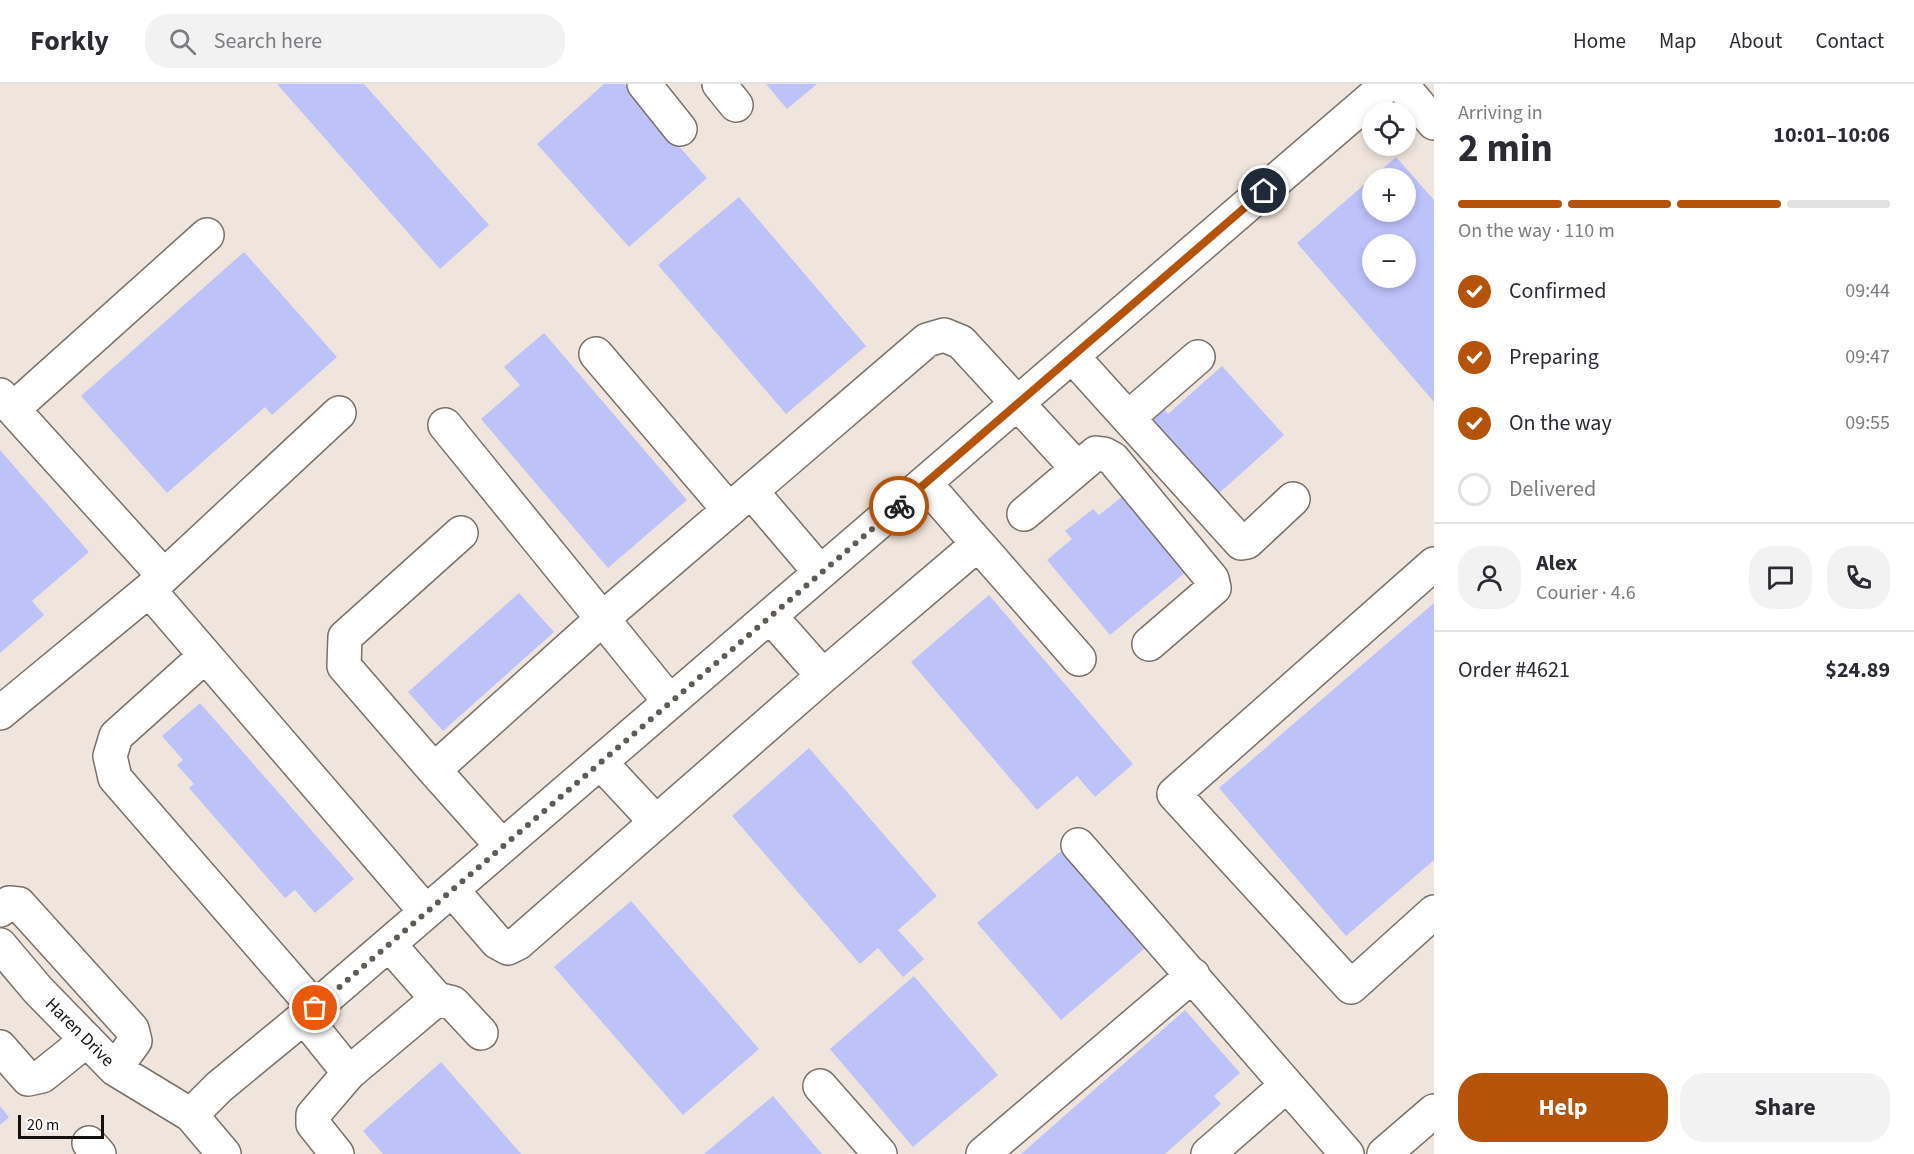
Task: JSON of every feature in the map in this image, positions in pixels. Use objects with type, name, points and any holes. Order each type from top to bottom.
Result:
[{"type":"street","points":[[644,84],[680,129]]},
{"type":"street","points":[[191,1115],[219,1088],[310,1013],[1388,84]]},
{"type":"street","points":[[1401,84],[1434,123]]},
{"type":"street","points":[[207,235],[6,402],[156,583],[205,656],[426,912]]},
{"type":"street","points":[[434,770],[602,619],[927,340],[944,335],[961,342],[1077,468]]},
{"type":"street","points":[[596,354],[740,500],[820,572]]},
{"type":"street","points":[[1072,356],[1241,543],[1247,542],[1293,499]]},
{"type":"street","points":[[1128,418],[1198,357]]},
{"type":"street","points":[[0,713],[156,583],[339,413]]},
{"type":"street","points":[[444,425],[670,702]]},
{"type":"street","points":[[1024,514],[1096,453],[1113,459],[1212,579],[1214,588],[1149,644]]},
{"type":"street","points":[[925,483],[1079,659]]},
{"type":"street","points":[[461,533],[345,637],[344,666],[502,846]]},
{"type":"street","points":[[452,890],[497,942],[508,948],[518,943],[823,676],[978,544]]},
{"type":"street","points":[[1434,564],[1174,794],[1351,987],[1434,912]]},
{"type":"street","points":[[770,616],[823,676]]},
{"type":"street","points":[[205,656],[116,736],[110,756],[115,778],[310,1013],[349,1073]]},
{"type":"street","points":[[600,762],[656,822]]},
{"type":"street","points":[[1078,845],[1347,1154]]},
{"type":"street","points":[[0,910],[9,903],[19,904],[132,1029],[135,1041],[115,1069]]},
{"type":"street","points":[[389,944],[437,999],[453,1003],[481,1033]]},
{"type":"street","name":"Haren Drive","points":[[1,948],[38,990],[115,1069],[191,1115],[224,1154]]},
{"type":"street","points":[[983,1154],[1193,975]]},
{"type":"street","points":[[337,1154],[313,1124],[313,1115],[349,1073],[437,999]]},
{"type":"street","points":[[0,1047],[28,1079],[42,1076],[87,1040]]},
{"type":"street","points":[[1208,1154],[1287,1085]]},
{"type":"street","points":[[820,1086],[880,1154]]},
{"type":"street","points":[[1384,1154],[1434,1111]]},
{"type":"building","points":[[277,84],[364,84],[489,225],[440,269]]},
{"type":"building","points":[[604,84],[624,84],[707,178],[629,247],[537,144]]},
{"type":"building","points":[[766,84],[817,84],[787,109]]},
{"type":"building","points":[[1396,157],[1406,168],[1383,168]]},
{"type":"building","points":[[1416,180],[1434,200],[1434,402],[1297,243],[1362,187],[1362,222],[1416,222]]},
{"type":"building","points":[[739,197],[866,346],[786,414],[658,265]]},
{"type":"building","points":[[244,252],[337,357],[272,415],[265,407],[167,493],[81,396]]},
{"type":"building","points":[[544,333],[687,500],[608,568],[481,419],[520,385],[504,367]]},
{"type":"building","points":[[1222,366],[1284,435],[1216,496],[1145,425],[1164,408],[1168,414]]},
{"type":"building","points":[[0,450],[89,552],[32,601],[44,615],[0,653]]},
{"type":"building","points":[[1123,496],[1186,572],[1110,635],[1047,560],[1072,539],[1065,531],[1093,509],[1099,515]]},
{"type":"building","points":[[519,593],[554,632],[443,731],[408,692]]},
{"type":"building","points":[[989,595],[1133,764],[1095,797],[1077,776],[1037,810],[911,662]]},
{"type":"building","points":[[1434,603],[1434,860],[1346,936],[1219,788]]},
{"type":"building","points":[[200,703],[354,879],[315,913],[295,890],[285,898],[189,788],[194,784],[177,765],[183,760],[162,736]]},
{"type":"building","points":[[809,748],[937,896],[898,930],[924,959],[903,977],[878,948],[860,964],[732,816]]},
{"type":"building","points":[[1061,851],[1145,948],[1061,1020],[977,923]]},
{"type":"building","points":[[631,901],[759,1049],[683,1115],[554,967]]},
{"type":"building","points":[[914,976],[998,1075],[913,1147],[830,1049]]},
{"type":"building","points":[[1185,1010],[1240,1073],[1214,1096],[1221,1104],[1165,1154],[1021,1154]]},
{"type":"building","points":[[441,1062],[521,1154],[383,1154],[363,1131]]},
{"type":"building","points":[[773,1096],[822,1154],[704,1154]]},
{"type":"building","points":[[0,1106],[9,1117],[0,1125]]},
{"type":"way so far","points":[[315,1008],[899,506]]},
{"type":"route","points":[[899,506],[1264,191]]}]
